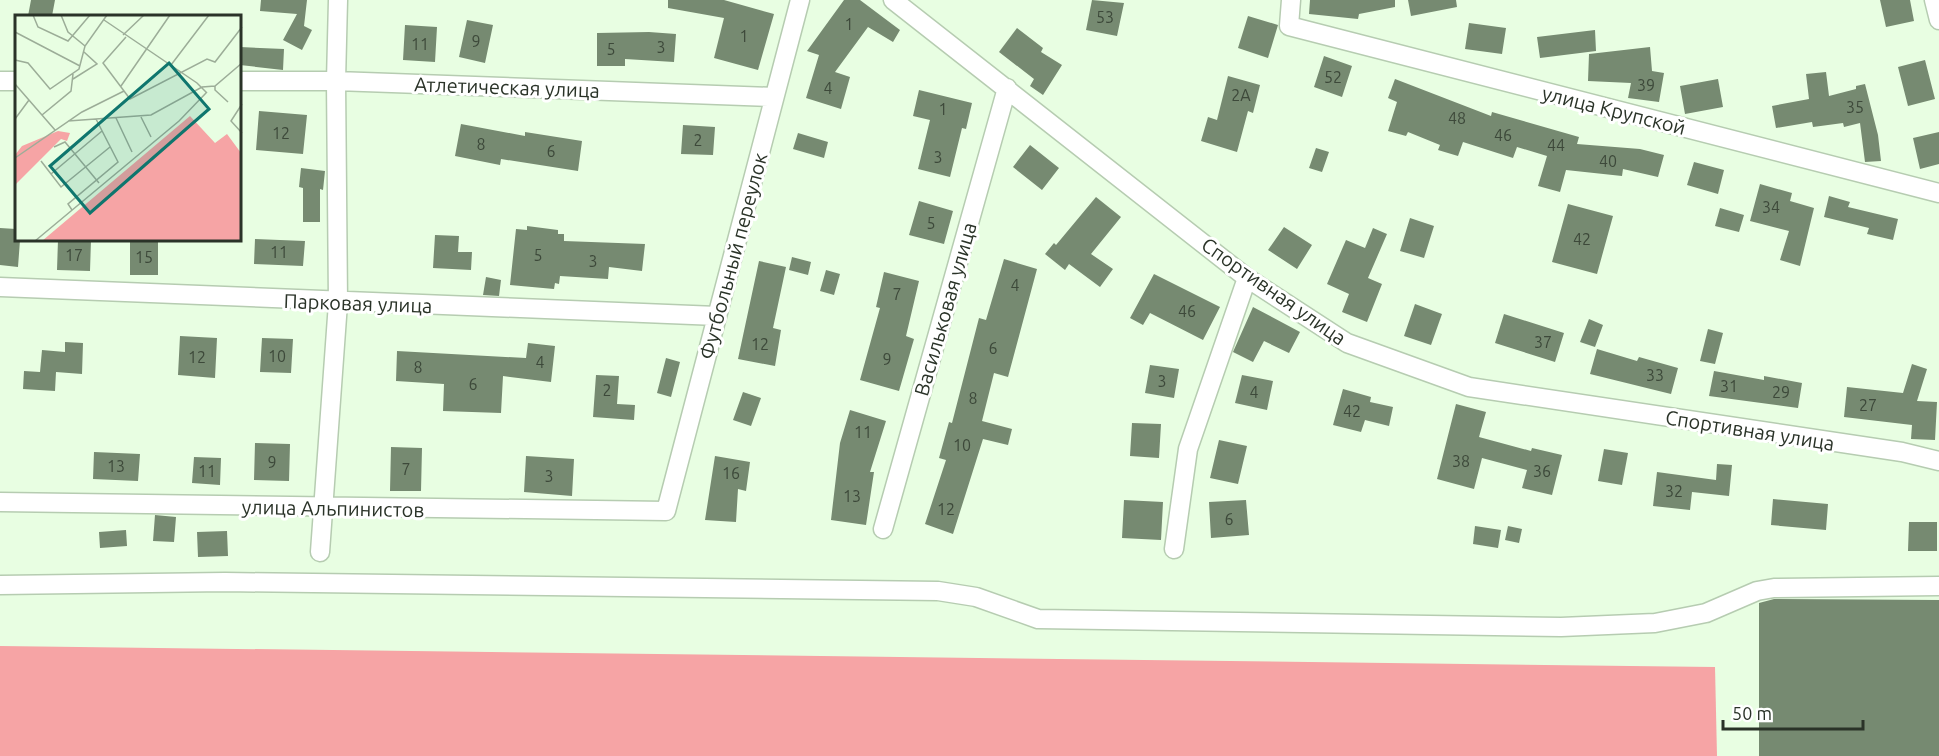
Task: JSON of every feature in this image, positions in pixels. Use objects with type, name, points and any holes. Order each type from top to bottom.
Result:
[{"type":"street","points":[[320,552],[338,303],[336,81],[338,0]]},
{"type":"street","name":"Футбольный переулок","points":[[666,511],[800,0]]},
{"type":"street","name":"Спортивная улица","points":[[893,0],[1247,278],[1347,343],[1469,387],[1902,452],[1939,461]]},
{"type":"street","name":"улица Крупской","points":[[1291,0],[1289,26],[1939,193]]},
{"type":"street","points":[[1934,0],[1939,20]]},
{"type":"street","name":"Атлетическая улица","points":[[242,81],[336,81],[774,97]]},
{"type":"street","name":"Васильковая улица","points":[[883,529],[1007,88]]},
{"type":"street","points":[[1174,549],[1188,448],[1247,278]]},
{"type":"street","name":"Парковая улица","points":[[0,287],[338,303],[717,316]]},
{"type":"street","name":"улица Альпинистов","points":[[0,502],[666,511]]},
{"type":"street","points":[[0,585],[225,582],[938,591],[976,597],[1038,619],[1561,627],[1655,623],[1706,613],[1757,591],[1774,588],[1939,586]]},
{"type":"shaded area","points":[[0,646],[1715,667],[1717,756],[0,756]]},
{"type":"building","points":[[31,0],[55,0],[52,15],[28,15]]},
{"type":"building","points":[[261,0],[307,0],[304,26],[312,30],[302,50],[283,40],[297,14],[260,11]]},
{"type":"building","points":[[668,0],[724,0],[774,14],[758,70],[714,58],[724,18],[668,8]]},
{"type":"building","points":[[844,0],[860,0],[900,30],[893,42],[868,27],[835,72],[850,77],[841,109],[806,98],[819,55],[807,51]]},
{"type":"building","points":[[1092,0],[1124,3],[1117,36],[1086,30]]},
{"type":"building","points":[[1310,0],[1395,0],[1395,7],[1359,14],[1358,19],[1309,14]]},
{"type":"building","points":[[1408,0],[1456,0],[1457,7],[1411,16]]},
{"type":"building","points":[[1880,0],[1910,0],[1914,21],[1886,27]]},
{"type":"building","points":[[1248,16],[1278,25],[1268,58],[1238,48]]},
{"type":"building","points":[[467,20],[493,25],[485,63],[459,57]]},
{"type":"building","points":[[1469,23],[1506,28],[1502,54],[1465,49]]},
{"type":"building","points":[[405,25],[437,27],[435,62],[403,60]]},
{"type":"building","points":[[1017,28],[1043,48],[1041,52],[1062,65],[1043,95],[1030,86],[1034,79],[999,52]]},
{"type":"building","points":[[1595,30],[1596,51],[1540,58],[1537,37]]},
{"type":"building","points":[[597,33],[676,34],[674,62],[625,59],[625,66],[597,66]]},
{"type":"building","points":[[242,47],[284,49],[283,70],[242,65]]},
{"type":"building","points":[[1650,47],[1652,71],[1664,73],[1659,102],[1628,98],[1631,83],[1588,81],[1589,54]]},
{"type":"building","points":[[1324,56],[1352,66],[1342,97],[1314,87]]},
{"type":"building","points":[[1925,60],[1935,99],[1908,106],[1898,67]]},
{"type":"building","points":[[1826,72],[1829,96],[1856,89],[1856,86],[1865,84],[1878,135],[1881,161],[1865,162],[1860,123],[1844,127],[1843,123],[1813,127],[1812,122],[1776,128],[1772,106],[1809,99],[1806,74]]},
{"type":"building","points":[[1228,76],[1260,85],[1253,113],[1248,111],[1237,152],[1201,141],[1208,117],[1217,120]]},
{"type":"building","points":[[1395,79],[1491,116],[1492,112],[1579,137],[1577,144],[1640,149],[1664,155],[1658,177],[1623,169],[1622,176],[1566,170],[1560,192],[1538,186],[1547,156],[1517,147],[1513,158],[1463,142],[1458,156],[1438,150],[1440,145],[1408,132],[1406,136],[1388,131],[1397,102],[1388,98]]},
{"type":"building","points":[[1718,79],[1723,107],[1685,114],[1680,86]]},
{"type":"building","points":[[919,90],[972,103],[966,129],[962,128],[950,177],[918,169],[930,120],[913,116]]},
{"type":"building","points":[[259,111],[307,115],[303,154],[256,150]]},
{"type":"building","points":[[461,124],[525,136],[525,132],[582,141],[578,171],[501,159],[500,165],[455,156]]},
{"type":"building","points":[[683,125],[715,127],[713,155],[681,154]]},
{"type":"building","points":[[1939,132],[1939,164],[1920,169],[1913,138]]},
{"type":"building","points":[[798,133],[828,142],[824,158],[793,149]]},
{"type":"building","points":[[1030,145],[1059,168],[1042,190],[1013,167]]},
{"type":"building","points":[[1316,148],[1329,152],[1322,172],[1309,168]]},
{"type":"building","points":[[1694,162],[1724,170],[1718,194],[1687,185]]},
{"type":"building","points":[[301,168],[325,171],[323,190],[320,189],[320,222],[303,222],[303,188],[299,187]]},
{"type":"building","points":[[1760,184],[1792,193],[1790,201],[1814,208],[1800,266],[1780,260],[1789,231],[1750,221]]},
{"type":"building","points":[[1829,196],[1850,202],[1848,207],[1898,219],[1893,240],[1867,234],[1869,228],[1824,217]]},
{"type":"building","points":[[1096,197],[1121,217],[1091,254],[1113,269],[1100,287],[1069,264],[1065,270],[1045,254],[1054,243],[1056,245]]},
{"type":"building","points":[[919,201],[953,211],[944,244],[909,235]]},
{"type":"building","points":[[1568,204],[1613,216],[1597,274],[1552,262]]},
{"type":"building","points":[[1720,208],[1744,215],[1739,232],[1715,226]]},
{"type":"building","points":[[1410,218],[1434,226],[1424,258],[1400,251]]},
{"type":"building","points":[[527,226],[558,230],[558,234],[564,234],[564,241],[645,244],[642,271],[609,267],[608,279],[560,276],[559,284],[555,283],[554,289],[510,285],[516,229],[527,230]]},
{"type":"building","points":[[1284,227],[1312,245],[1297,269],[1268,250]]},
{"type":"building","points":[[0,228],[15,229],[15,242],[20,242],[18,267],[0,265]]},
{"type":"building","points":[[1373,228],[1387,234],[1368,278],[1382,284],[1367,322],[1342,312],[1349,294],[1327,284],[1346,240],[1365,248]]},
{"type":"building","points":[[435,235],[459,236],[458,252],[472,252],[471,270],[433,268]]},
{"type":"building","points":[[255,239],[305,241],[303,266],[254,264]]},
{"type":"building","points":[[58,242],[91,242],[90,271],[57,270]]},
{"type":"building","points":[[130,242],[158,242],[158,275],[130,275]]},
{"type":"building","points":[[792,257],[811,262],[808,275],[789,270]]},
{"type":"building","points":[[1004,259],[1037,269],[1008,377],[994,373],[982,421],[1012,429],[1008,445],[983,439],[953,534],[925,524],[946,460],[939,458],[949,422],[952,423],[979,318],[986,320]]},
{"type":"building","points":[[759,261],[786,267],[773,328],[781,330],[775,366],[738,359]]},
{"type":"building","points":[[826,270],[840,274],[834,295],[820,291]]},
{"type":"building","points":[[884,272],[919,281],[906,336],[914,339],[899,391],[860,380],[880,308],[876,307]]},
{"type":"building","points":[[1154,274],[1220,307],[1203,340],[1150,313],[1143,325],[1130,318]]},
{"type":"building","points":[[486,277],[501,280],[499,296],[483,295]]},
{"type":"building","points":[[1415,304],[1442,314],[1431,345],[1404,336]]},
{"type":"building","points":[[1253,307],[1300,332],[1289,353],[1264,341],[1253,362],[1233,352]]},
{"type":"building","points":[[1504,314],[1564,333],[1555,362],[1495,343]]},
{"type":"building","points":[[1589,319],[1603,325],[1595,347],[1580,342]]},
{"type":"building","points":[[1708,329],[1723,333],[1715,364],[1700,361]]},
{"type":"building","points":[[180,336],[217,338],[215,378],[178,375]]},
{"type":"building","points":[[262,338],[293,339],[291,373],[260,372]]},
{"type":"building","points":[[65,342],[83,343],[82,374],[56,372],[55,391],[23,389],[24,371],[40,372],[42,350],[65,352]]},
{"type":"building","points":[[528,343],[555,346],[551,382],[503,376],[501,413],[443,411],[444,384],[396,381],[397,351],[526,358]]},
{"type":"building","points":[[1597,349],[1637,361],[1639,357],[1678,368],[1671,394],[1590,374]]},
{"type":"building","points":[[666,358],[680,362],[671,397],[657,393]]},
{"type":"building","points":[[1912,364],[1927,369],[1917,401],[1937,402],[1935,440],[1911,439],[1912,425],[1844,417],[1847,387],[1903,393]]},
{"type":"building","points":[[1150,365],[1179,369],[1174,398],[1145,393]]},
{"type":"building","points":[[1714,371],[1764,380],[1764,376],[1802,383],[1798,408],[1709,396]]},
{"type":"building","points":[[596,375],[619,376],[617,404],[635,405],[634,420],[593,417]]},
{"type":"building","points":[[1242,375],[1273,381],[1267,410],[1235,403]]},
{"type":"building","points":[[1343,389],[1371,397],[1370,402],[1393,407],[1389,426],[1365,420],[1361,432],[1333,425]]},
{"type":"building","points":[[743,392],[761,398],[751,426],[733,420]]},
{"type":"building","points":[[1456,404],[1486,412],[1479,437],[1531,451],[1532,448],[1562,455],[1552,495],[1522,488],[1527,470],[1482,458],[1474,489],[1437,479]]},
{"type":"building","points":[[850,410],[886,421],[870,472],[874,472],[866,525],[831,520],[840,443]]},
{"type":"building","points":[[1132,423],[1161,424],[1159,458],[1130,456]]},
{"type":"building","points":[[1219,440],[1247,446],[1238,484],[1210,478]]},
{"type":"building","points":[[255,443],[290,444],[289,481],[254,480]]},
{"type":"building","points":[[391,447],[422,448],[421,491],[390,491]]},
{"type":"building","points":[[1604,449],[1628,453],[1622,485],[1598,481]]},
{"type":"building","points":[[94,452],[140,454],[138,481],[93,479]]},
{"type":"building","points":[[526,456],[574,459],[572,496],[524,492]]},
{"type":"building","points":[[715,456],[750,462],[746,491],[738,489],[736,522],[705,520]]},
{"type":"building","points":[[194,457],[221,458],[220,485],[192,483]]},
{"type":"building","points":[[1717,464],[1732,465],[1729,496],[1692,492],[1690,510],[1653,506],[1657,472],[1716,480]]},
{"type":"building","points":[[1773,499],[1828,504],[1826,530],[1771,525]]},
{"type":"building","points":[[1124,500],[1163,502],[1161,540],[1122,538]]},
{"type":"building","points":[[1246,500],[1249,535],[1211,538],[1209,502]]},
{"type":"building","points":[[155,515],[176,517],[174,542],[153,541]]},
{"type":"building","points":[[1909,522],[1937,522],[1937,551],[1908,551]]},
{"type":"building","points":[[1475,526],[1501,530],[1498,548],[1473,544]]},
{"type":"building","points":[[1508,526],[1522,529],[1519,543],[1505,540]]},
{"type":"building","points":[[126,530],[127,546],[100,548],[99,532]]},
{"type":"building","points":[[227,531],[228,556],[198,557],[197,532]]},
{"type":"building","points":[[1774,599],[1939,600],[1939,756],[1759,756],[1759,603]]}]
